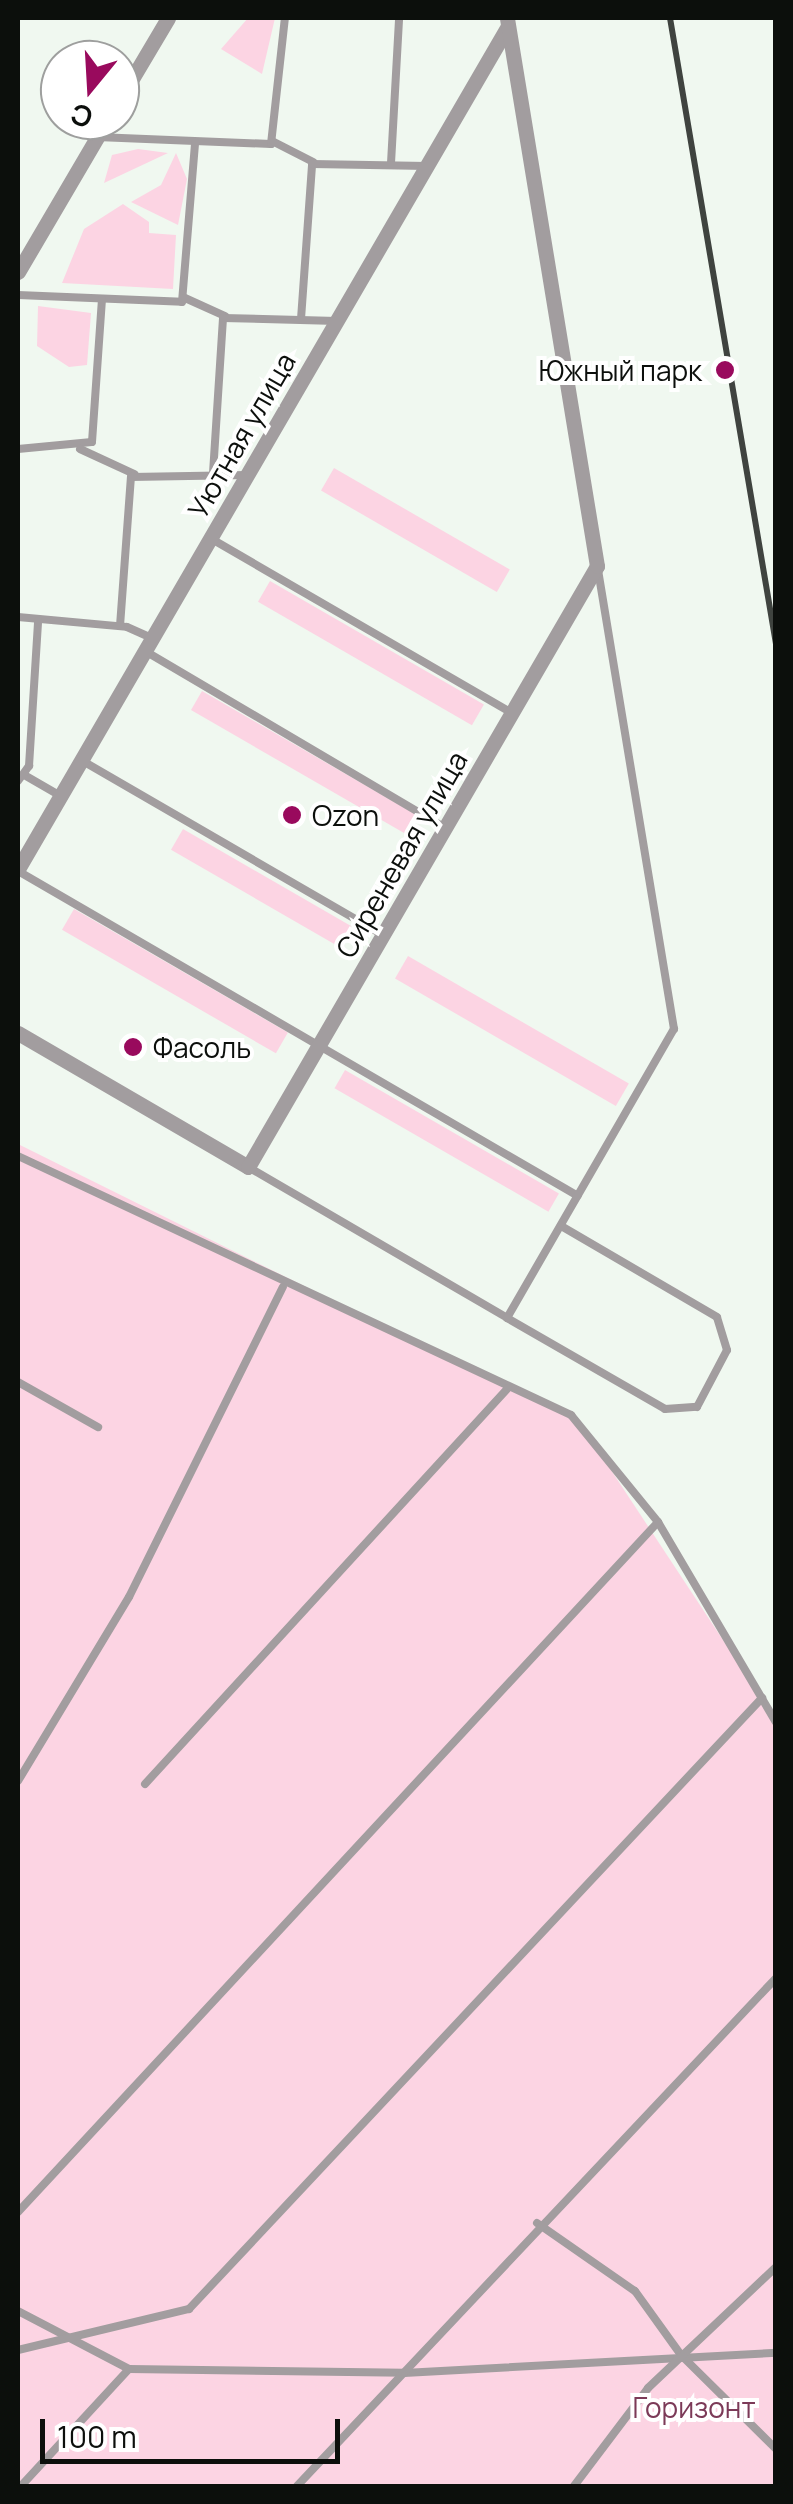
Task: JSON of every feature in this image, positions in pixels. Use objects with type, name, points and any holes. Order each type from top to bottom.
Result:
[{"type":"street","points":[[140,65],[168,18]]},
{"type":"street","points":[[508,22],[598,566]]},
{"type":"street","name":"Уютная улица","points":[[18,870],[508,22]]},
{"type":"street","points":[[18,272],[95,140]]},
{"type":"street","name":"Сиреневая улица","points":[[248,1167],[598,566]]},
{"type":"street","points":[[18,1034],[248,1167]]},
{"type":"lane","points":[[274,142],[285,18]]},
{"type":"lane","points":[[391,164],[399,18]]},
{"type":"lane","points":[[140,140],[274,142],[314,162],[427,166]]},
{"type":"lane","points":[[185,298],[195,143]]},
{"type":"lane","points":[[301,320],[314,162]]},
{"type":"lane","points":[[18,295],[102,300],[185,298],[225,316],[336,321]]},
{"type":"lane","points":[[80,449],[95,434],[102,300]]},
{"type":"lane","points":[[212,473],[225,316]]},
{"type":"lane","points":[[18,449],[80,449],[134,474],[247,475]]},
{"type":"lane","points":[[120,626],[134,474]]},
{"type":"lane","points":[[210,538],[512,713]]},
{"type":"lane","points":[[507,1318],[674,1028],[598,566]]},
{"type":"lane","points":[[18,617],[120,626],[445,828]]},
{"type":"lane","points":[[38,621],[22,779],[60,796]]},
{"type":"lane","points":[[81,760],[382,935]]},
{"type":"lane","points":[[18,870],[578,1196]]},
{"type":"lane","points":[[18,1156],[283,1287],[571,1415],[658,1522],[776,1722]]},
{"type":"lane","points":[[248,1167],[665,1409],[697,1407],[727,1350],[717,1317],[561,1226]]},
{"type":"lane","points":[[18,1780],[130,1597],[283,1287]]},
{"type":"lane","points":[[18,1382],[98,1427]]},
{"type":"lane","points":[[145,1784],[508,1388]]},
{"type":"lane","points":[[18,2212],[658,1522]]},
{"type":"lane","points":[[18,2350],[71,2343],[189,2309],[762,1698]]},
{"type":"lane","points":[[297,2486],[537,2224],[776,1978]]},
{"type":"lane","points":[[537,2224],[635,2291],[681,2355],[776,2449]]},
{"type":"lane","points":[[574,2486],[681,2355],[776,2267]]},
{"type":"lane","points":[[18,2311],[71,2343],[129,2369],[404,2373],[681,2355],[776,2353]]},
{"type":"lane","points":[[21,2486],[129,2369]]},
{"type":"green space","points":[[248,18],[275,18],[262,74],[221,49]]},
{"type":"green space","points":[[138,149],[168,153],[104,183],[112,155]]},
{"type":"green space","points":[[176,153],[187,179],[178,225],[131,202],[161,185]]},
{"type":"green space","points":[[123,204],[149,222],[149,233],[176,235],[173,289],[62,283],[84,229]]},
{"type":"green space","points":[[38,306],[91,313],[87,365],[69,367],[37,346]]},
{"type":"green space","points":[[334,468],[510,570],[497,592],[321,491]]},
{"type":"green space","points":[[270,581],[484,704],[472,725],[258,602]]},
{"type":"green space","points":[[202,691],[417,815],[406,834],[191,710]]},
{"type":"green space","points":[[183,829],[351,926],[339,947],[171,850]]},
{"type":"green space","points":[[74,909],[288,1032],[276,1053],[62,930]]},
{"type":"green space","points":[[408,956],[629,1084],[616,1106],[395,979]]},
{"type":"green space","points":[[345,1070],[559,1194],[548,1212],[334,1088]]},
{"type":"green space","name":"Горизонт","points":[[18,1144],[580,1423],[775,1719],[775,2486],[18,2486]]},
{"type":"railway","points":[[670,18],[776,644]]},
{"type":"place","name":"Южный парк","points":[[725,370]]},
{"type":"place","name":"Ozon","points":[[292,815]]},
{"type":"place","name":"Фасоль","points":[[133,1047]]}]
